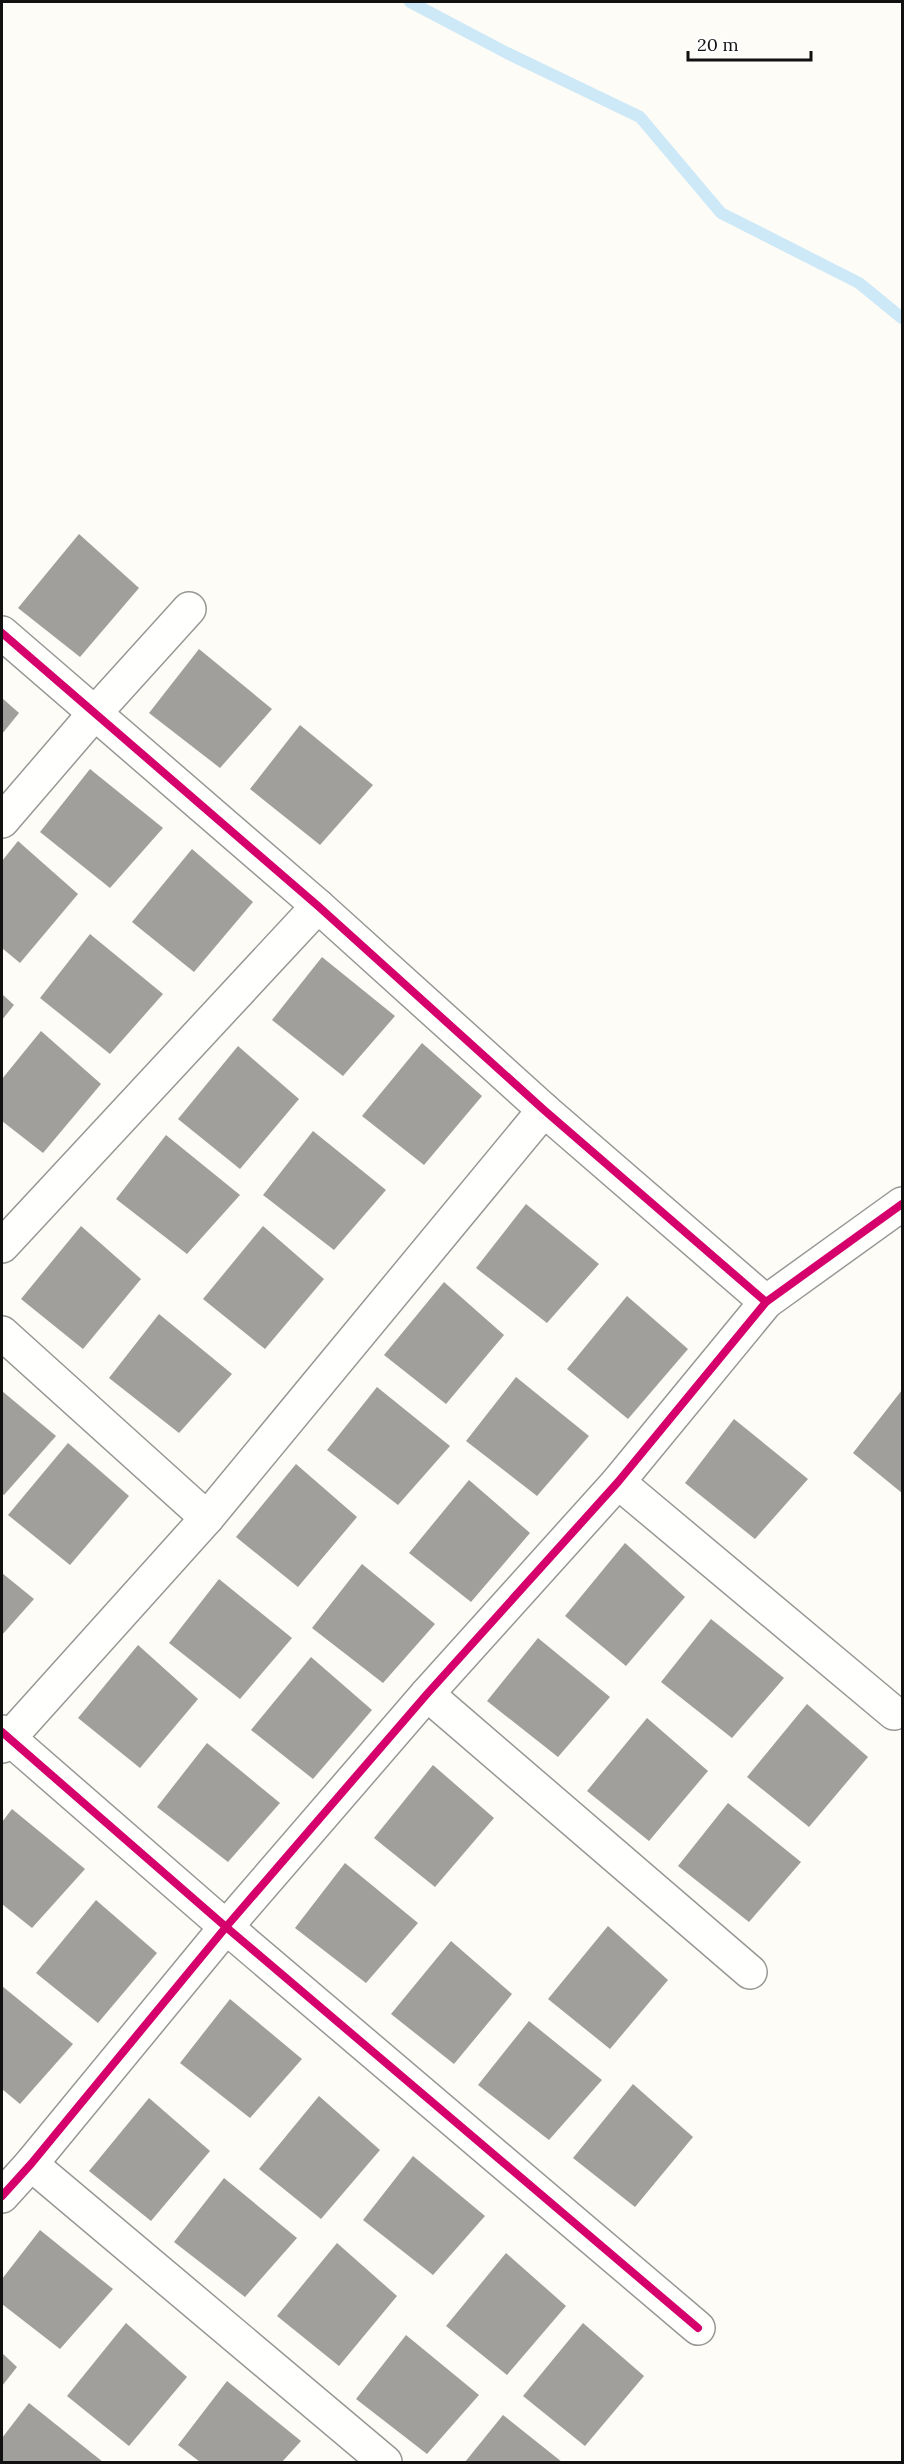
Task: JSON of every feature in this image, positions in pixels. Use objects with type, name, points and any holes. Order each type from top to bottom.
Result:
[{"type":"street","points":[[2,821],[189,609]]},
{"type":"street","points":[[2,633],[318,906],[544,1110],[766,1302]]},
{"type":"street","points":[[2,1246],[318,906]]},
{"type":"street","points":[[544,1110],[207,1518],[4,1739],[698,2328]]},
{"type":"street","points":[[2,2196],[31,2164],[226,1927],[427,1694],[618,1482],[766,1302],[903,1204]]},
{"type":"street","points":[[2,1333],[207,1518]]},
{"type":"street","points":[[618,1482],[894,1713]]},
{"type":"street","points":[[427,1694],[750,1972]]},
{"type":"street","points":[[31,2164],[385,2463]]},
{"type":"building","points":[[79,534],[139,588],[80,657],[18,608]]},
{"type":"building","points":[[199,649],[272,709],[220,768],[149,713]]},
{"type":"building","points":[[2,698],[19,713],[2,734]]},
{"type":"building","points":[[300,725],[373,785],[320,845],[250,789]]},
{"type":"building","points":[[90,769],[163,828],[110,888],[40,832]]},
{"type":"building","points":[[18,841],[78,894],[20,963],[2,948],[2,861]]},
{"type":"building","points":[[192,849],[253,902],[194,972],[132,922]]},
{"type":"building","points":[[90,934],[163,994],[110,1054],[40,998]]},
{"type":"building","points":[[322,957],[395,1016],[343,1076],[272,1020]]},
{"type":"building","points":[[2,994],[14,1005],[2,1020]]},
{"type":"building","points":[[41,1031],[101,1084],[43,1153],[2,1121],[2,1079]]},
{"type":"building","points":[[422,1043],[482,1096],[424,1165],[362,1116]]},
{"type":"building","points":[[238,1046],[299,1099],[240,1169],[178,1119]]},
{"type":"building","points":[[313,1131],[386,1190],[334,1250],[263,1195]]},
{"type":"building","points":[[166,1135],[240,1195],[187,1254],[116,1199]]},
{"type":"building","points":[[526,1204],[599,1264],[547,1323],[476,1268]]},
{"type":"building","points":[[81,1226],[141,1279],[83,1349],[21,1299]]},
{"type":"building","points":[[263,1226],[324,1279],[265,1349],[203,1299]]},
{"type":"building","points":[[444,1282],[504,1335],[446,1404],[384,1355]]},
{"type":"building","points":[[627,1296],[688,1349],[628,1419],[567,1369]]},
{"type":"building","points":[[159,1314],[232,1374],[179,1433],[109,1378]]},
{"type":"building","points":[[516,1377],[589,1436],[537,1496],[466,1441]]},
{"type":"building","points":[[377,1387],[450,1446],[398,1505],[327,1450]]},
{"type":"building","points":[[902,1390],[902,1493],[853,1453]]},
{"type":"building","points":[[2,1391],[56,1436],[4,1495],[2,1494]]},
{"type":"building","points":[[734,1419],[808,1479],[755,1539],[685,1483]]},
{"type":"building","points":[[68,1443],[129,1496],[70,1565],[8,1515]]},
{"type":"building","points":[[296,1464],[357,1517],[298,1587],[236,1537]]},
{"type":"building","points":[[469,1480],[530,1533],[471,1602],[409,1553]]},
{"type":"building","points":[[625,1543],[685,1597],[626,1666],[565,1616]]},
{"type":"building","points":[[362,1564],[435,1624],[383,1683],[312,1628]]},
{"type":"building","points":[[2,1573],[34,1599],[2,1635]]},
{"type":"building","points":[[219,1579],[292,1638],[240,1699],[169,1643]]},
{"type":"building","points":[[711,1619],[784,1678],[732,1738],[661,1682]]},
{"type":"building","points":[[538,1638],[610,1697],[558,1757],[487,1701]]},
{"type":"building","points":[[138,1645],[198,1699],[140,1768],[78,1718]]},
{"type":"building","points":[[311,1657],[372,1710],[313,1779],[251,1730]]},
{"type":"building","points":[[807,1704],[868,1757],[809,1827],[747,1777]]},
{"type":"building","points":[[647,1718],[708,1771],[649,1841],[587,1791]]},
{"type":"building","points":[[207,1743],[280,1803],[228,1862],[157,1807]]},
{"type":"building","points":[[433,1765],[494,1818],[435,1887],[374,1838]]},
{"type":"building","points":[[728,1803],[801,1862],[749,1922],[678,1866]]},
{"type":"building","points":[[12,1809],[85,1869],[32,1928],[2,1904],[2,1822]]},
{"type":"building","points":[[345,1863],[418,1923],[366,1983],[295,1928]]},
{"type":"building","points":[[96,1900],[157,1953],[98,2023],[36,1973]]},
{"type":"building","points":[[608,1926],[668,1980],[610,2049],[548,1999]]},
{"type":"building","points":[[451,1941],[512,1994],[454,2064],[391,2014]]},
{"type":"building","points":[[2,1986],[73,2044],[20,2104],[2,2089]]},
{"type":"building","points":[[230,1999],[302,2059],[250,2118],[180,2063]]},
{"type":"building","points":[[529,2021],[602,2080],[549,2140],[478,2085]]},
{"type":"building","points":[[633,2084],[693,2137],[635,2207],[573,2158]]},
{"type":"building","points":[[319,2096],[380,2150],[321,2219],[259,2169]]},
{"type":"building","points":[[149,2098],[210,2151],[151,2221],[89,2171]]},
{"type":"building","points":[[413,2156],[485,2216],[433,2275],[363,2220]]},
{"type":"building","points":[[224,2178],[297,2238],[245,2297],[174,2242]]},
{"type":"building","points":[[40,2230],[113,2289],[60,2349],[2,2304],[2,2279]]},
{"type":"building","points":[[337,2243],[397,2296],[339,2366],[277,2316]]},
{"type":"building","points":[[506,2253],[566,2306],[507,2375],[446,2326]]},
{"type":"building","points":[[126,2323],[187,2377],[129,2446],[67,2396]]},
{"type":"building","points":[[583,2323],[644,2376],[585,2446],[523,2396]]},
{"type":"building","points":[[406,2335],[479,2395],[427,2454],[356,2399]]},
{"type":"building","points":[[2,2353],[17,2367],[2,2386]]},
{"type":"building","points":[[227,2381],[301,2441],[282,2462],[200,2462],[178,2445]]},
{"type":"building","points":[[29,2403],[103,2462],[2,2462],[2,2438]]},
{"type":"building","points":[[503,2415],[562,2462],[465,2462]]},
{"type":"waterway","points":[[410,2],[507,53],[640,117],[721,213],[859,283],[902,318]]},
{"type":"cycle path","points":[[2,633],[318,906],[544,1110],[766,1302]]},
{"type":"cycle path","points":[[2,2196],[31,2164],[226,1927],[427,1694],[618,1482],[766,1302],[902,1204]]},
{"type":"cycle path","points":[[2,1732],[226,1927],[698,2328]]}]
